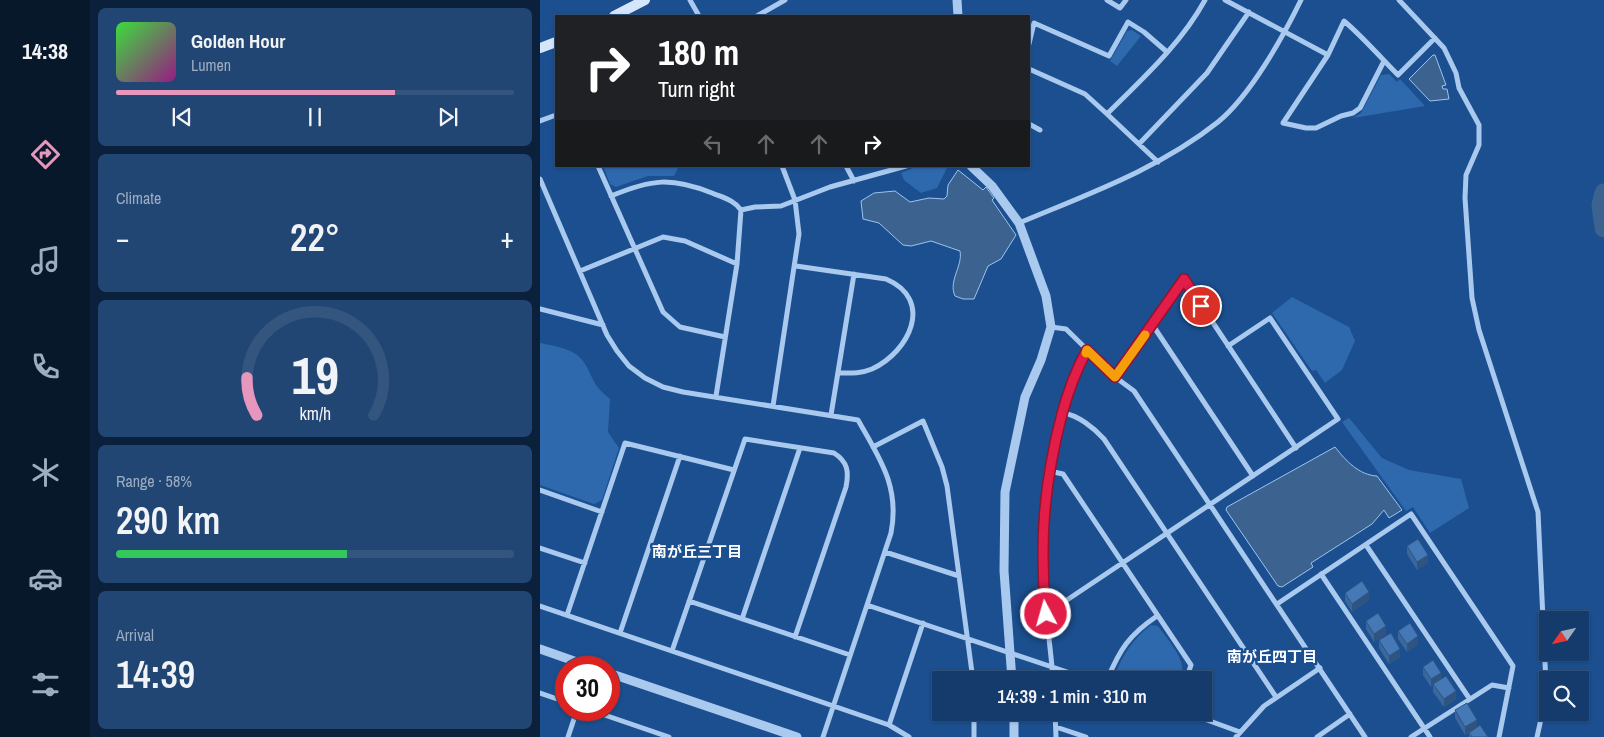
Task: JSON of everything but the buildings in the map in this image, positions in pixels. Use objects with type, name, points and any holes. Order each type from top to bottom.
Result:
[{"type":"main road","points":[[616,15],[645,0]]},
{"type":"main road","points":[[540,48],[555,42]]},
{"type":"street","points":[[690,0],[698,15]]},
{"type":"street","points":[[761,15],[785,0]]},
{"type":"street","points":[[957,0],[958,15]]},
{"type":"street","points":[[1107,0],[1120,8],[1126,0]]},
{"type":"street","points":[[1107,114],[1196,18],[1205,0]]},
{"type":"street","points":[[1225,0],[1328,54]]},
{"type":"street","points":[[1019,223],[1131,177],[1158,162],[1219,121],[1255,78],[1286,31],[1301,0]]},
{"type":"street","points":[[1399,0],[1435,38],[1447,54],[1456,73],[1459,88],[1479,125],[1479,144],[1466,175],[1464,198],[1472,298],[1479,330],[1538,512],[1546,684],[1545,701],[1537,737]]},
{"type":"street","points":[[1139,144],[1207,73],[1249,12]]},
{"type":"street","points":[[1384,61],[1360,108],[1353,113],[1341,116],[1316,128],[1283,123],[1328,54],[1344,21],[1384,61],[1398,75],[1435,38]]},
{"type":"street","points":[[1030,40],[1034,23],[1108,56],[1128,22],[1144,32],[1166,52]]},
{"type":"street","points":[[1030,69],[1085,94],[1158,162]]},
{"type":"street","points":[[540,121],[555,115]]},
{"type":"street","points":[[1030,125],[1040,130]]},
{"type":"street","points":[[598,167],[660,305],[668,318],[688,330],[725,337]]},
{"type":"street","points":[[773,406],[800,234],[795,200],[782,167]]},
{"type":"street","points":[[847,167],[854,181]]},
{"type":"street","points":[[741,210],[755,207],[780,206],[903,167]]},
{"type":"street","points":[[972,167],[992,186],[1019,223],[1046,296],[1051,327],[1038,367],[1025,397],[1005,492],[1004,571],[1011,671]]},
{"type":"street","points":[[540,179],[603,325],[616,351],[629,366],[645,378],[673,390],[858,420],[873,447],[891,484],[895,509],[891,533],[823,737]]},
{"type":"street","points":[[611,196],[644,183],[670,181],[689,184],[735,202],[741,210],[742,233],[716,396]]},
{"type":"street","points":[[580,271],[657,238],[685,241],[737,264]]},
{"type":"street","points":[[796,266],[892,281],[906,293],[910,300],[914,318],[903,344],[887,359],[865,371],[838,373]]},
{"type":"street","points":[[831,415],[854,274]]},
{"type":"street","points":[[1115,377],[1184,279],[1296,448]]},
{"type":"street","points":[[540,309],[603,325]]},
{"type":"street","points":[[1046,614],[1338,419],[1270,318],[1228,346]]},
{"type":"street","points":[[1152,324],[1253,476]]},
{"type":"street","points":[[1051,327],[1066,329],[1115,377],[1134,391],[1366,737]]},
{"type":"street","points":[[1052,671],[1046,614],[1042,544],[1044,498],[1054,439],[1065,400],[1087,350]]},
{"type":"street","points":[[1062,413],[1071,414],[1104,440],[1276,697]]},
{"type":"street","points":[[873,447],[923,421],[940,460],[947,486],[972,671]]},
{"type":"street","points":[[672,651],[745,439],[834,454],[844,461],[848,474],[846,488],[794,637]]},
{"type":"street","points":[[567,615],[625,443],[734,470]]},
{"type":"street","points":[[742,618],[800,448]]},
{"type":"street","points":[[620,632],[680,456]]},
{"type":"street","points":[[1049,471],[1063,474],[1191,666],[1189,671]]},
{"type":"street","points":[[540,490],[602,512]]},
{"type":"street","points":[[1276,604],[1411,514],[1513,666],[1499,737]]},
{"type":"street","points":[[1366,544],[1469,698]]},
{"type":"street","points":[[540,548],[585,563]]},
{"type":"street","points":[[885,552],[959,576]]},
{"type":"street","points":[[1322,574],[1430,737]]},
{"type":"street","points":[[689,602],[742,618],[850,656]]},
{"type":"street","points":[[867,605],[1064,671]]},
{"type":"street","points":[[540,606],[889,724],[909,737]]},
{"type":"street","points":[[1112,671],[1125,643],[1137,630],[1157,616]]},
{"type":"street","points":[[889,724],[923,623]]},
{"type":"street","points":[[540,649],[560,656]]},
{"type":"street","points":[[1236,737],[1255,715],[1276,697],[1320,668]]},
{"type":"street","points":[[620,677],[797,737]]},
{"type":"street","points":[[1411,737],[1492,685],[1509,688]]},
{"type":"street","points":[[540,693],[555,698]]},
{"type":"street","points":[[1316,737],[1350,714]]},
{"type":"street","points":[[620,720],[669,737]]},
{"type":"street","points":[[568,737],[573,721]]},
{"type":"street","points":[[973,721],[974,737]]},
{"type":"street","points":[[1014,721],[1014,737]]},
{"type":"street","points":[[1056,721],[1056,737]]},
{"type":"street","points":[[1210,721],[1240,732]]},
{"type":"street","points":[[1056,727],[1086,737]]},
{"type":"shaded area","points":[[1132,30],[1141,36],[1117,66],[1110,61],[1127,31]]},
{"type":"shaded area","points":[[1435,55],[1446,85],[1442,86],[1443,89],[1447,89],[1449,99],[1430,101],[1409,79]]},
{"type":"shaded area","points":[[1389,74],[1397,82],[1400,79],[1425,106],[1353,118],[1361,113],[1381,75]]},
{"type":"shaded area","points":[[603,167],[678,167],[674,176],[648,176],[616,187],[610,184]]},
{"type":"shaded area","points":[[916,167],[948,167],[937,188],[921,193],[904,180],[901,173]]},
{"type":"shaded area","points":[[958,170],[983,190],[986,187],[994,198],[992,200],[1016,235],[1001,259],[988,266],[974,299],[963,299],[955,296],[953,290],[954,279],[960,262],[960,251],[931,241],[911,246],[903,245],[879,223],[863,219],[861,201],[874,193],[895,191],[910,202],[929,198],[944,199],[947,196],[948,185]]},
{"type":"shaded area","points":[[1292,297],[1349,327],[1355,341],[1342,370],[1325,383],[1316,370],[1312,371],[1272,313]]},
{"type":"shaded area","points":[[540,343],[565,349],[577,355],[585,364],[597,386],[610,399],[608,432],[619,448],[602,500],[594,504],[540,485]]},
{"type":"shaded area","points":[[1349,418],[1382,458],[1409,470],[1461,479],[1469,508],[1430,533],[1413,507],[1406,511],[1342,422]]},
{"type":"shaded area","points":[[1335,447],[1348,462],[1359,470],[1377,476],[1402,510],[1389,518],[1384,510],[1372,524],[1311,563],[1313,567],[1282,587],[1278,586],[1226,510],[1227,507]]},
{"type":"shaded area","points":[[1151,625],[1158,626],[1180,658],[1182,671],[1117,671],[1121,660],[1139,636]]},
{"type":"waterway","points":[[1604,193],[1601,205],[1604,228]]},
{"type":"slow traffic","points":[[1086,353],[1087,350],[1115,377],[1145,335]]},
{"type":"district","name":"南が丘三丁目","points":[[697,551]]},
{"type":"district","name":"南が丘四丁目","points":[[1272,656]]},
{"type":"route","points":[[1046,614],[1042,544],[1044,498],[1054,439],[1065,400],[1087,350],[1115,377],[1184,279],[1201,306]]}]
